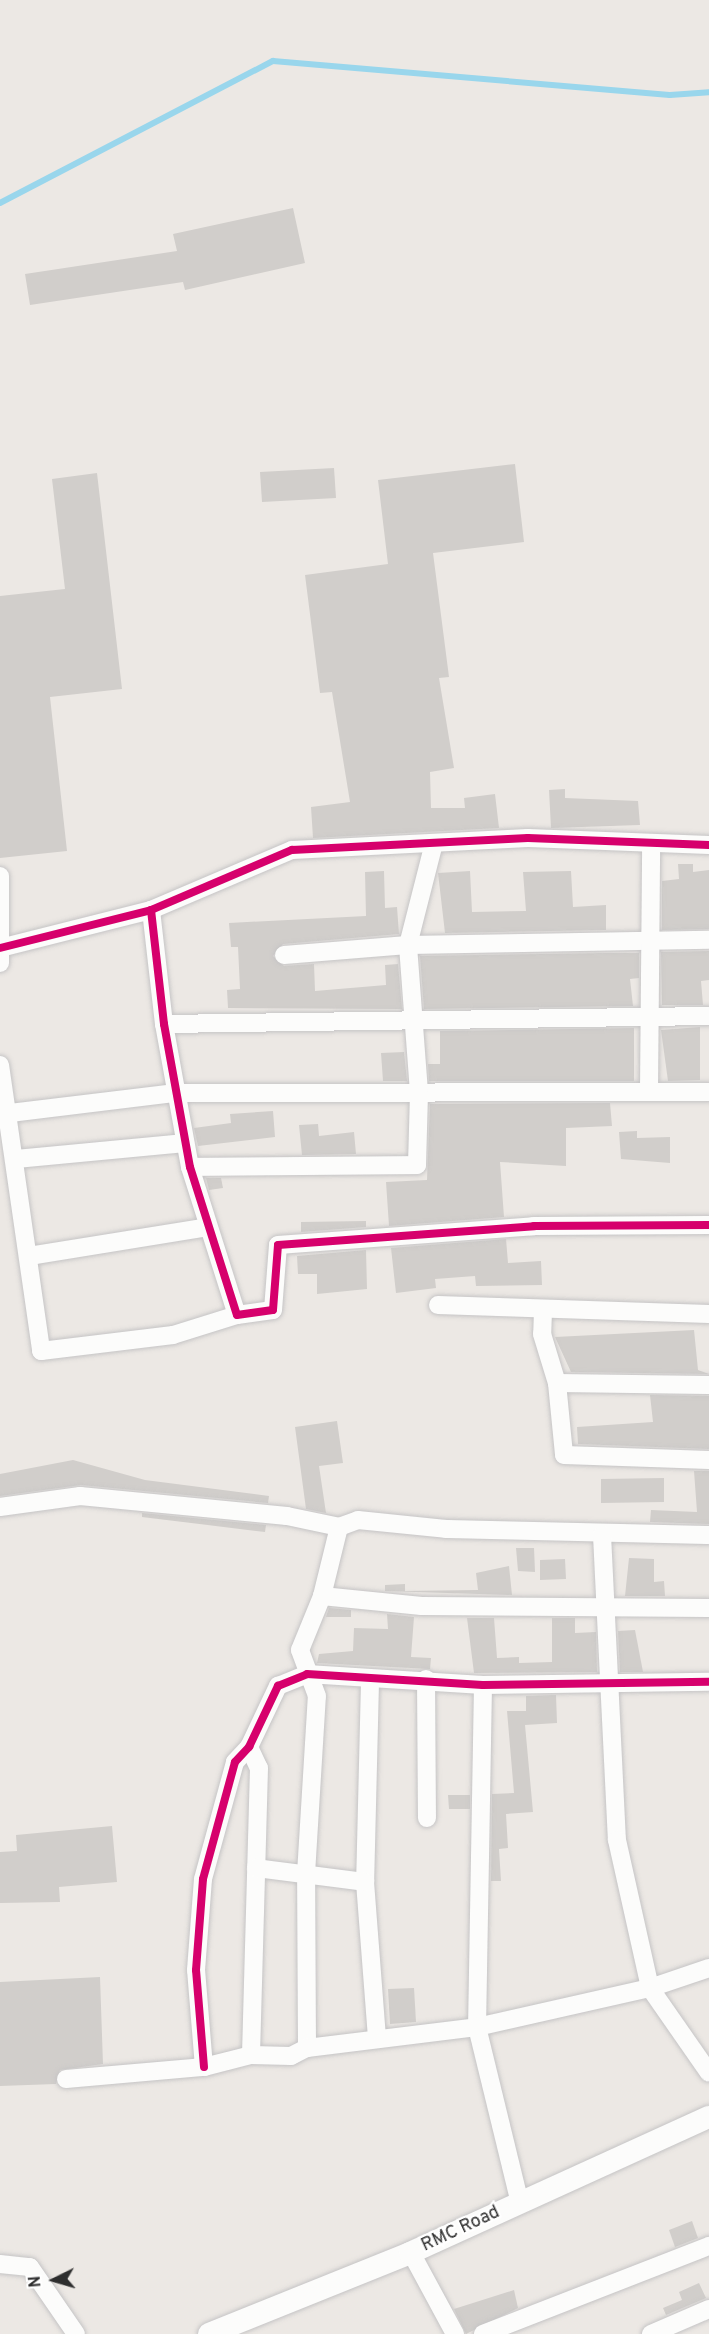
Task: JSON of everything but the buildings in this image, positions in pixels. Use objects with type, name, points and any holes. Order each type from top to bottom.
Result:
[{"type":"street","points":[[0,876],[1,953],[152,910],[292,850],[528,838],[709,845]]},
{"type":"street","points":[[190,1167],[417,1165],[419,1092],[408,945],[434,843]]},
{"type":"street","points":[[649,1091],[651,843]]},
{"type":"street","points":[[152,910],[164,1024],[190,1167],[237,1315]]},
{"type":"street","points":[[284,955],[408,945],[709,940]]},
{"type":"street","points":[[164,1024],[413,1024],[709,1016]]},
{"type":"street","points":[[0,1065],[10,1113],[41,1351],[173,1335],[237,1315],[273,1310],[278,1245],[534,1226],[709,1225]]},
{"type":"street","points":[[10,1113],[176,1094],[709,1092]]},
{"type":"street","points":[[16,1159],[185,1143]]},
{"type":"street","points":[[29,1256],[208,1227]]},
{"type":"street","points":[[438,1305],[509,1304],[543,1311],[709,1314]]},
{"type":"street","points":[[543,1311],[542,1334],[557,1383],[564,1455],[709,1460]]},
{"type":"street","points":[[557,1383],[709,1385]]},
{"type":"street","points":[[0,1507],[80,1496],[287,1516],[339,1527],[358,1520],[602,1535],[709,1535]]},
{"type":"street","points":[[307,2048],[306,1874],[317,1696],[300,1650],[322,1596],[339,1527]]},
{"type":"street","points":[[602,1535],[603,1606],[617,1840],[650,1988],[709,2073]]},
{"type":"street","points":[[322,1596],[422,1606],[709,1608]]},
{"type":"street","points":[[204,2067],[196,1970],[203,1879],[235,1762],[249,1747],[278,1686],[307,1674],[370,1682],[426,1679],[483,1685],[607,1681],[709,1682]]},
{"type":"street","points":[[426,1679],[427,1818]]},
{"type":"street","points":[[370,1682],[365,1882],[377,2039]]},
{"type":"street","points":[[483,1685],[477,2027],[520,2203]]},
{"type":"street","points":[[249,1747],[259,1768],[251,2055]]},
{"type":"street","points":[[256,1868],[365,1882]]},
{"type":"street","points":[[66,2079],[204,2067],[251,2055],[291,2056],[307,2048],[366,2045],[377,2039],[477,2027],[650,1988],[709,1968]]},
{"type":"street","name":"RMC Road","points":[[209,2334],[520,2203],[709,2117]]},
{"type":"street","name":"RMC Road","points":[[232,2334],[415,2260],[709,2131]]},
{"type":"street","points":[[483,2334],[709,2246]]},
{"type":"street","points":[[415,2260],[455,2334]]},
{"type":"street","points":[[0,2264],[30,2267],[76,2334]]},
{"type":"street","points":[[651,2334],[709,2309]]},
{"type":"waterway","points":[[0,203],[273,61],[670,95],[709,92]]},
{"type":"cycle path","points":[[0,948],[151,910],[292,850],[528,838],[709,845]]},
{"type":"cycle path","points":[[151,910],[164,1024],[190,1167],[237,1315],[273,1310],[278,1245],[534,1226],[709,1225]]},
{"type":"cycle path","points":[[204,2067],[196,1970],[203,1879],[235,1762],[249,1747],[278,1686],[307,1674],[483,1685],[709,1682]]}]
